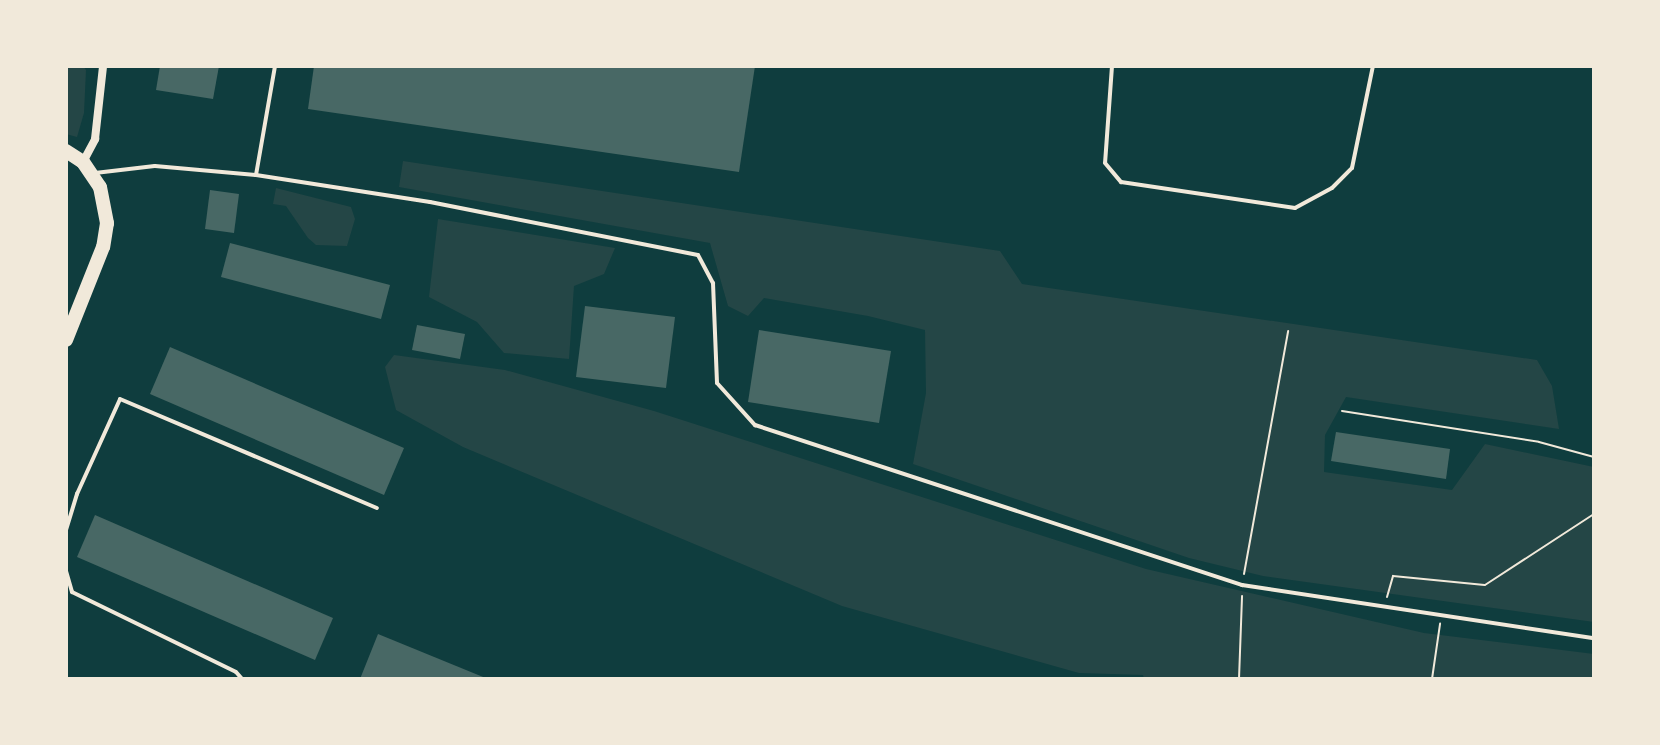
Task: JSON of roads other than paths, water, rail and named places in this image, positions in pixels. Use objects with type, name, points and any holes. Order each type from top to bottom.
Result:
[{"type":"highway","points":[[66,151],[88,168],[105,202],[107,223],[103,247],[66,340]]},
{"type":"street","points":[[88,168],[95,139],[103,66]]},
{"type":"lane","points":[[256,175],[275,66]]},
{"type":"lane","points":[[1112,66],[1105,163],[1121,182],[1295,208],[1332,188],[1352,168],[1373,66]]},
{"type":"lane","points":[[88,168],[155,166],[256,175],[430,202],[698,255],[713,283],[717,383],[755,425],[1242,585],[1594,638]]},
{"type":"lane","points":[[66,530],[77,494],[120,399],[377,508]]},
{"type":"lane","points":[[66,571],[72,592],[236,672],[242,679]]}]
